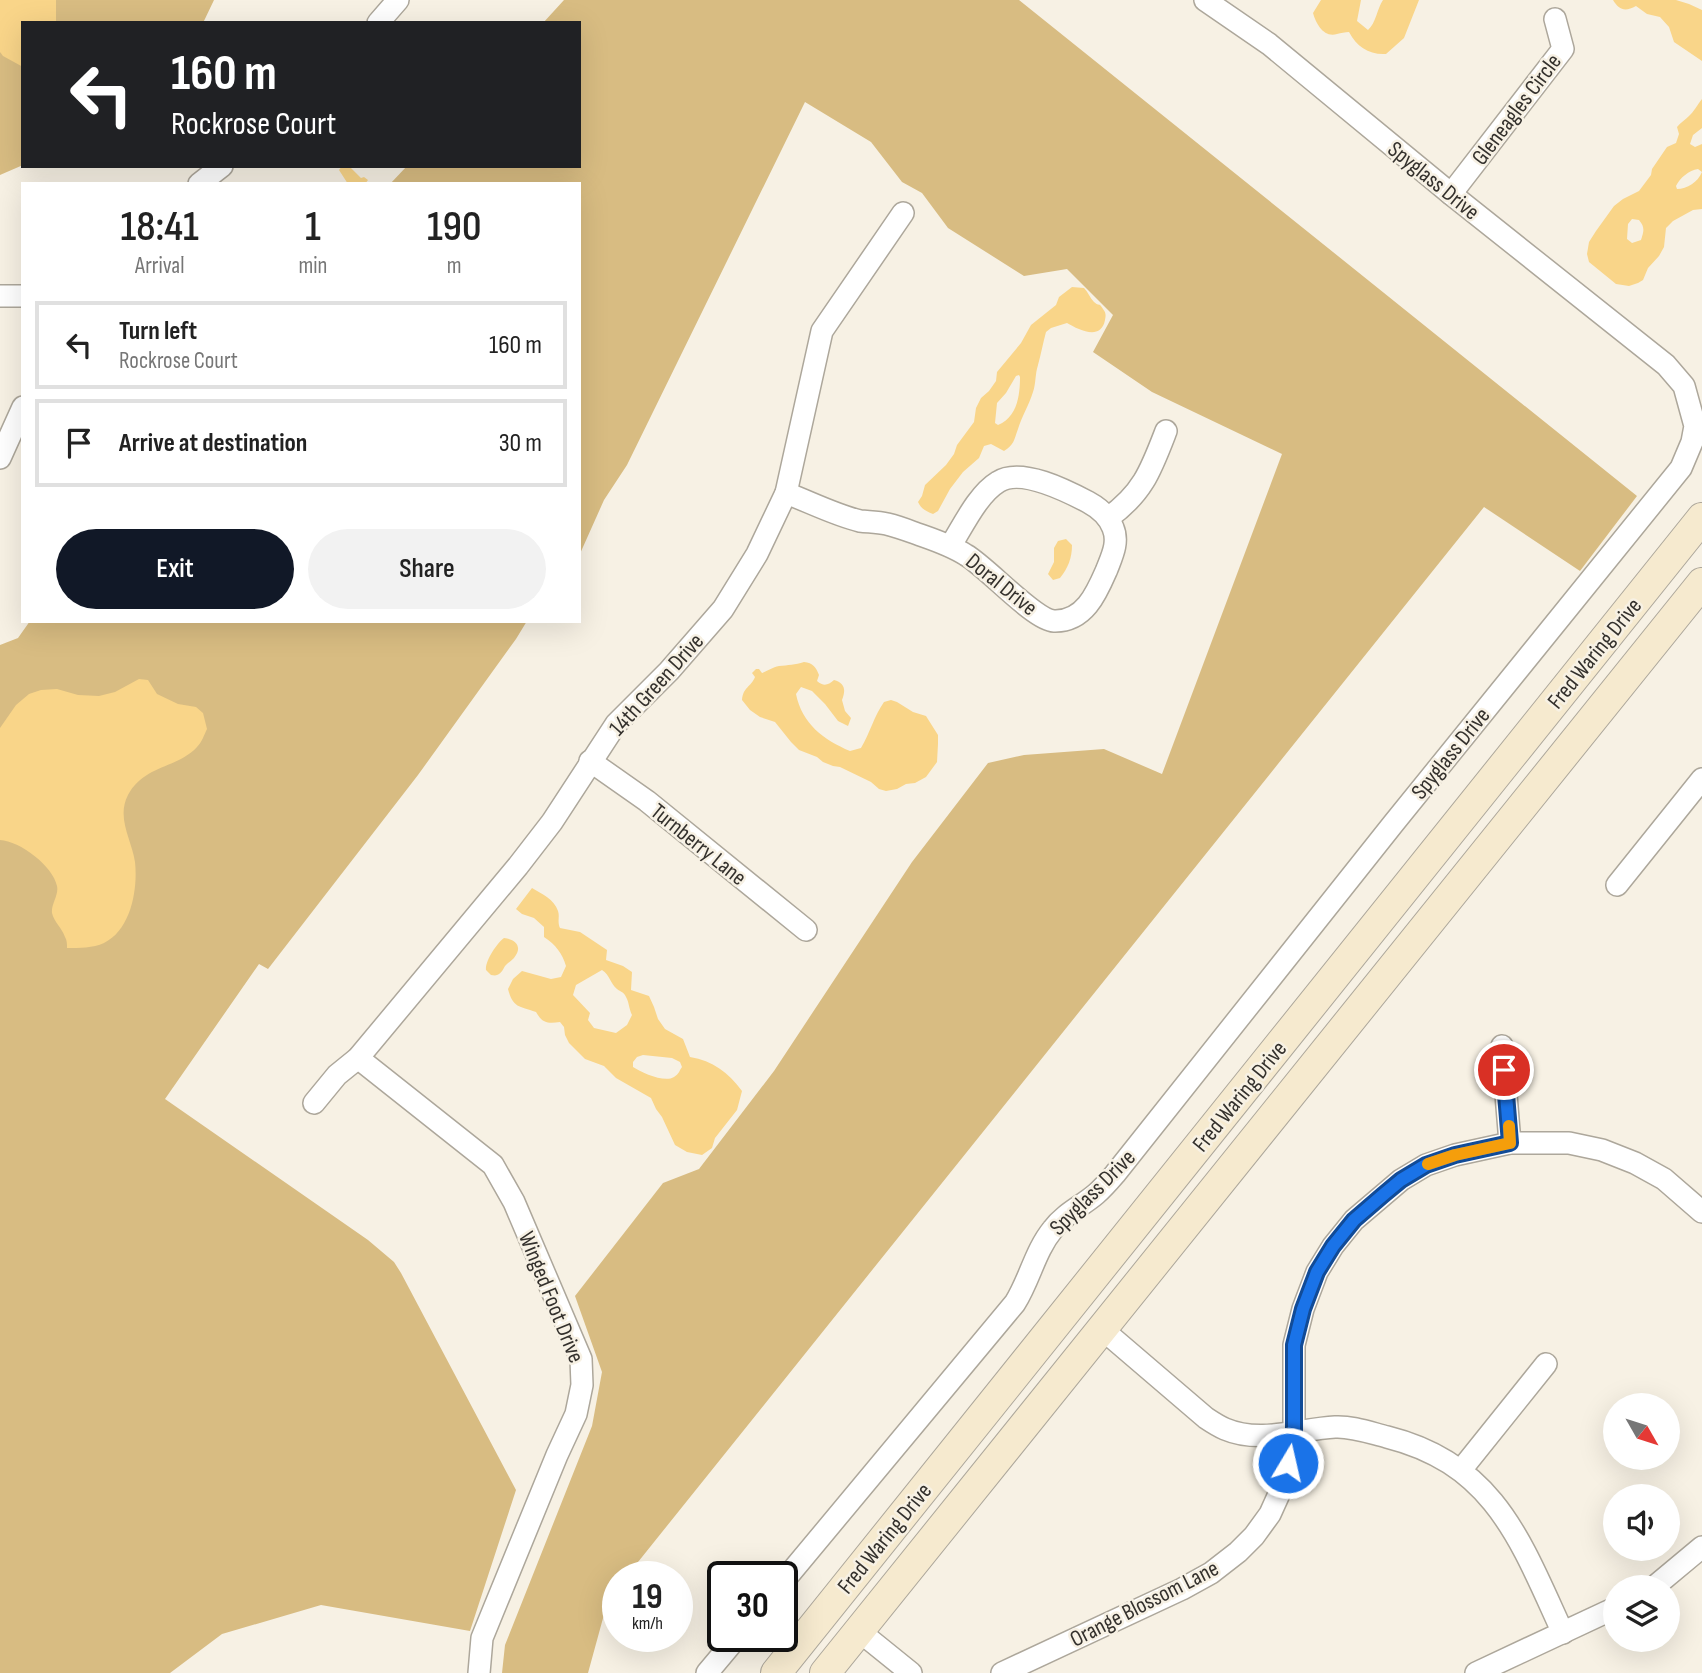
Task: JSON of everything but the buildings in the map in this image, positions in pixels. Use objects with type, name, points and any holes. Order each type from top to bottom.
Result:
[{"type":"main road","name":"Fred Waring Drive","points":[[776,1673],[1702,518]]},
{"type":"main road","name":"Fred Waring Drive","points":[[825,1673],[1702,583]]},
{"type":"main road","points":[[1102,1329],[1095,1321],[1096,1309],[1183,1197],[1232,1105]]},
{"type":"main road","points":[[802,1673],[866,1592],[898,1522]]},
{"type":"street","name":"Spyglass Drive","points":[[798,1564],[1016,1303],[1024,1290],[1039,1249],[1054,1227],[1095,1195],[1115,1174],[1681,468],[1692,442],[1695,398],[1667,365],[1451,194],[1269,44],[1205,0]]},
{"type":"street","name":"Gleneagles Circle","points":[[1451,194],[1563,50],[1555,19]]},
{"type":"street","points":[[202,182],[219,168]]},
{"type":"street","name":"14th Green Drive","points":[[314,1103],[337,1075],[358,1058],[518,866],[552,822],[616,724],[669,671],[723,609],[757,554],[786,493],[822,331],[902,213]]},
{"type":"street","points":[[0,296],[21,296]]},
{"type":"street","points":[[0,458],[21,411]]},
{"type":"street","points":[[1108,519],[1124,507],[1143,485],[1166,431]]},
{"type":"street","name":"Doral Drive","points":[[786,493],[860,521],[887,524],[951,545],[970,557],[1033,611],[1045,619],[1055,621],[1073,618],[1097,595],[1115,541],[1114,530],[1096,506],[1034,479],[1022,477],[999,481],[988,491],[951,545]]},
{"type":"street","name":"Turnberry Lane","points":[[590,761],[647,802],[806,930]]},
{"type":"street","points":[[1617,885],[1702,779]]},
{"type":"street","points":[[1502,1045],[1510,1143]]},
{"type":"street","name":"Winged Foot Drive","points":[[358,1058],[493,1166],[514,1202],[581,1359],[582,1385],[576,1414],[482,1639],[479,1673]]},
{"type":"street","name":"Orange Blossom Lane","points":[[1002,1673],[1182,1589],[1211,1573],[1254,1536],[1270,1514],[1284,1483],[1294,1433],[1294,1345],[1303,1309],[1317,1272],[1354,1220],[1401,1180],[1426,1165],[1455,1155],[1510,1143],[1569,1143],[1602,1150],[1635,1163],[1664,1179],[1702,1212]]},
{"type":"street","points":[[1102,1329],[1206,1418],[1225,1429],[1253,1436],[1337,1427],[1362,1431],[1403,1441],[1437,1455],[1461,1470],[1488,1496],[1505,1518],[1525,1551],[1563,1633]]},
{"type":"street","points":[[1461,1470],[1546,1364]]},
{"type":"street","points":[[1668,1575],[1702,1547]]},
{"type":"street","points":[[1476,1673],[1603,1614]]},
{"type":"street","points":[[859,1631],[911,1673]]},
{"type":"street","points":[[707,1673],[725,1652]]},
{"type":"shaded area","points":[[0,0],[214,0],[204,21],[21,21],[21,166],[0,175]]},
{"type":"shaded area","points":[[0,0],[56,0],[56,21],[21,21],[21,66],[0,52]]},
{"type":"shaded area","points":[[564,0],[1019,0],[1637,496],[1580,571],[1484,507],[639,1561],[602,1561],[602,1622],[588,1673],[502,1673],[505,1645],[592,1426],[602,1372],[575,1296],[663,1183],[699,1169],[774,1071],[912,862],[988,763],[1024,755],[1104,749],[1162,774],[1282,454],[1152,392],[1093,352],[1113,315],[1067,269],[1024,276],[948,228],[922,193],[902,182],[871,142],[805,102],[627,465],[604,500],[581,552],[581,182],[392,182],[405,168],[581,168],[581,21],[545,21]]},
{"type":"shaded area","points":[[1321,0],[1361,0],[1357,21],[1368,30],[1383,0],[1419,0],[1404,38],[1386,54],[1364,49],[1349,32],[1332,35],[1324,32],[1318,26],[1313,13]]},
{"type":"shaded area","points":[[1613,0],[1676,0],[1702,10],[1702,61],[1674,42],[1669,27],[1660,17],[1647,14],[1636,6],[1623,9]]},
{"type":"shaded area","points":[[1702,99],[1702,128],[1693,135],[1690,144],[1695,147],[1702,144],[1702,172],[1702,209],[1693,210],[1666,228],[1664,247],[1648,268],[1643,280],[1629,286],[1616,284],[1589,262],[1589,242],[1614,206],[1639,191],[1667,147],[1676,143],[1679,134],[1677,127],[1691,115]],"holes":[[[1698,169],[1702,172],[1692,184],[1677,189],[1682,177]],[[1632,219],[1639,220],[1643,229],[1641,240],[1632,243],[1627,239],[1628,224]]]},
{"type":"shaded area","points":[[351,168],[361,178],[368,180],[347,182],[339,170]]},
{"type":"shaded area","points":[[1072,287],[1084,288],[1106,314],[1103,326],[1099,330],[1089,332],[1067,323],[1046,332],[1033,392],[1012,444],[1004,451],[991,444],[984,446],[979,458],[963,472],[950,489],[938,511],[933,514],[924,509],[918,502],[925,485],[954,454],[957,445],[974,422],[981,398],[996,381],[997,372],[1021,343],[1031,325],[1056,305],[1059,297]],"holes":[[[1016,376],[1020,377],[1018,398],[1013,411],[998,425],[995,423],[997,403]]]},
{"type":"shaded area","points":[[1066,539],[1072,545],[1070,559],[1060,578],[1053,580],[1048,574],[1054,562],[1054,548],[1058,541]]},
{"type":"shaded area","points":[[29,623],[526,623],[418,775],[268,969],[259,964],[165,1099],[368,1240],[394,1262],[401,1273],[516,1490],[470,1631],[321,1605],[222,1634],[170,1673],[0,1673],[0,645],[18,638]]},
{"type":"shaded area","points":[[804,662],[815,668],[819,683],[826,685],[834,680],[842,685],[845,711],[851,718],[848,726],[838,721],[812,691],[801,687],[796,694],[803,714],[823,736],[850,751],[861,748],[884,702],[897,702],[926,716],[938,735],[938,744],[937,762],[926,777],[897,789],[879,789],[871,782],[799,750],[775,722],[760,717],[742,700],[744,692],[755,677],[752,673],[756,669],[762,673]]},
{"type":"shaded area","points":[[139,679],[148,680],[157,694],[178,704],[196,707],[203,713],[207,729],[199,745],[189,754],[143,778],[128,795],[124,821],[136,873],[131,908],[121,929],[100,945],[67,948],[66,938],[52,913],[57,889],[54,878],[42,863],[26,850],[0,840],[0,728],[16,705],[29,694],[57,689],[78,695],[99,696],[115,692]]},
{"type":"shaded area","points":[[532,888],[547,897],[558,911],[560,928],[580,932],[607,950],[606,960],[632,972],[631,990],[649,996],[658,1019],[665,1029],[683,1039],[690,1057],[713,1065],[737,1084],[742,1091],[737,1110],[715,1138],[712,1148],[702,1155],[687,1152],[675,1145],[651,1098],[616,1078],[604,1066],[585,1059],[569,1043],[560,1022],[546,1022],[536,1012],[515,1003],[508,989],[513,979],[522,971],[551,979],[561,977],[566,966],[558,950],[544,937],[544,927],[534,918],[516,909]],"holes":[[[602,970],[625,995],[632,1015],[627,1025],[616,1033],[594,1028],[588,1020],[590,1013],[573,995],[576,985]],[[643,1055],[672,1058],[680,1062],[682,1067],[677,1075],[670,1079],[653,1076],[633,1067],[637,1057]]]},
{"type":"shaded area","points":[[504,938],[517,944],[517,954],[500,973],[491,975],[486,970],[487,962]]},
{"type":"slow traffic","points":[[1428,1164],[1510,1143],[1509,1126]]},
{"type":"route","points":[[1288,1463],[1294,1433],[1294,1345],[1303,1309],[1317,1272],[1354,1220],[1401,1180],[1426,1165],[1455,1155],[1510,1143],[1504,1070]]}]
